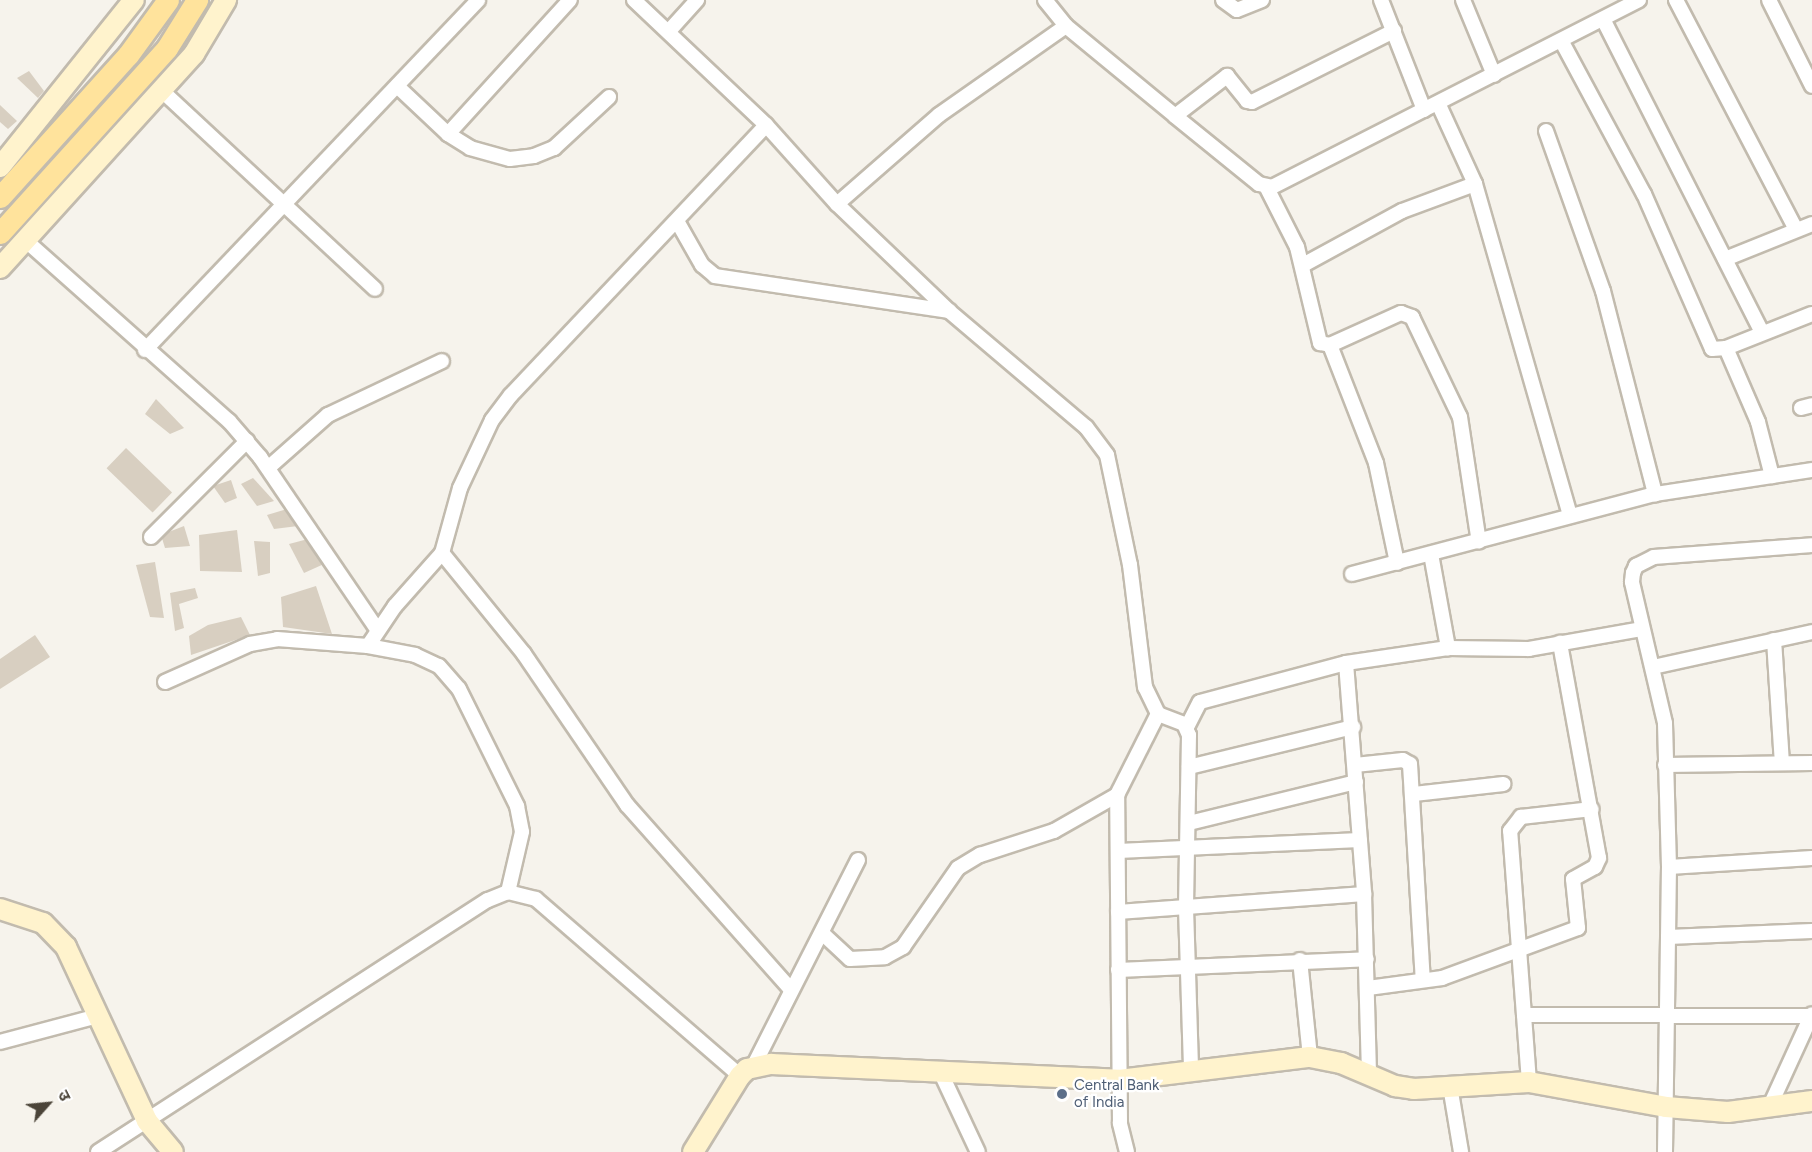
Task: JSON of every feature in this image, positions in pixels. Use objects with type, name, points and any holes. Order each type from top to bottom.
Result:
[{"type":"main road","points":[[0,197],[128,55],[168,0]]},
{"type":"main road","points":[[0,233],[167,48],[197,0]]},
{"type":"street","points":[[0,167],[134,0]]},
{"type":"street","points":[[0,268],[194,54],[226,0]]},
{"type":"street","points":[[145,350],[478,0]]},
{"type":"street","points":[[448,134],[570,0]]},
{"type":"street","points":[[634,0],[766,125],[837,204],[949,311],[1086,428],[1107,455],[1130,565],[1145,687],[1158,714],[1187,727]]},
{"type":"street","points":[[669,31],[697,0]]},
{"type":"street","points":[[1045,0],[1066,26],[1175,116],[1266,186],[1303,266],[1317,338],[1320,343],[1330,345],[1401,313],[1412,317],[1460,417],[1479,542]]},
{"type":"street","points":[[1223,0],[1237,10],[1262,0]]},
{"type":"street","points":[[1381,0],[1424,110]]},
{"type":"street","points":[[1463,0],[1494,75]]},
{"type":"street","points":[[1266,186],[1277,186],[1562,42],[1639,0]]},
{"type":"street","points":[[1676,0],[1796,230]]},
{"type":"street","points":[[1769,0],[1812,86]]},
{"type":"street","points":[[1603,19],[1762,332]]},
{"type":"street","points":[[837,204],[939,115],[1066,26]]},
{"type":"street","points":[[1175,116],[1227,76],[1246,101],[1252,102],[1394,31]]},
{"type":"street","points":[[1562,42],[1644,194],[1710,346],[1715,350],[1726,348],[1812,314]]},
{"type":"street","points":[[397,86],[448,134],[470,148],[500,158],[534,156],[564,140],[609,98]]},
{"type":"street","points":[[161,90],[375,289]]},
{"type":"street","points":[[1438,103],[1475,184],[1570,516]]},
{"type":"street","points":[[368,646],[378,629],[442,553],[460,488],[492,420],[511,395],[766,125]]},
{"type":"street","points":[[1546,131],[1603,291],[1654,494]]},
{"type":"street","points":[[1303,266],[1402,211],[1475,184]]},
{"type":"street","points":[[677,221],[702,265],[715,276],[949,311]]},
{"type":"street","points":[[1725,260],[1812,224]]},
{"type":"street","points":[[25,240],[247,441],[378,629]]},
{"type":"street","points":[[1330,345],[1376,463],[1397,563]]},
{"type":"street","points":[[1726,348],[1758,422],[1772,476]]},
{"type":"street","points":[[268,468],[328,415],[442,362]]},
{"type":"street","points":[[151,537],[247,441]]},
{"type":"street","points":[[1352,574],[1654,494],[1812,470]]},
{"type":"street","points":[[1665,1152],[1669,867],[1665,723],[1653,667],[1641,629],[1632,582],[1636,566],[1654,557],[1812,545]]},
{"type":"street","points":[[442,553],[524,654],[627,805],[791,990]]},
{"type":"street","points":[[1431,554],[1448,648]]},
{"type":"street","points":[[1191,1071],[1186,908],[1189,823],[1187,727],[1200,702],[1346,663],[1448,648],[1504,651],[1641,629]]},
{"type":"street","points":[[1653,667],[1812,632]]},
{"type":"street","points":[[165,682],[262,640],[368,646],[427,659],[440,666],[459,688],[518,806],[522,823],[508,892]]},
{"type":"street","points":[[1774,640],[1782,763]]},
{"type":"street","points":[[1368,988],[1453,975],[1519,948],[1578,928],[1573,879],[1595,867],[1599,858],[1592,809],[1560,643]]},
{"type":"street","points":[[1346,663],[1353,726],[1364,894],[1369,1074]]},
{"type":"street","points":[[1127,1152],[1120,1123],[1118,795],[1158,714]]},
{"type":"street","points":[[1189,767],[1353,726]]},
{"type":"street","points":[[1355,765],[1408,761],[1413,794],[1423,980]]},
{"type":"street","points":[[1665,765],[1812,764]]},
{"type":"street","points":[[1189,823],[1356,782]]},
{"type":"street","points":[[1413,794],[1503,784]]},
{"type":"street","points":[[822,933],[850,959],[885,957],[903,947],[950,877],[964,864],[1054,831],[1118,795]]},
{"type":"street","points":[[1529,1082],[1511,826],[1526,816],[1592,809]]},
{"type":"street","points":[[1118,850],[1360,840]]},
{"type":"street","points":[[1669,867],[1812,858]]},
{"type":"street","points":[[693,1152],[747,1071],[822,933],[858,860]]},
{"type":"street","points":[[98,1152],[488,900],[508,892],[536,899],[747,1071]]},
{"type":"street","points":[[1118,912],[1364,894]]},
{"type":"street","points":[[0,909],[43,923],[66,947],[147,1121],[172,1152]]},
{"type":"street","points":[[1668,938],[1812,931]]},
{"type":"street","points":[[1118,970],[1187,970],[1300,960],[1367,959]]},
{"type":"street","points":[[1300,960],[1310,1057]]},
{"type":"street","points":[[1524,1015],[1666,1017],[1812,1015],[1769,1108]]},
{"type":"street","points":[[0,1041],[98,1016]]},
{"type":"street","points":[[747,1071],[771,1064],[1119,1080],[1310,1057],[1341,1063],[1402,1088],[1529,1082],[1666,1107],[1728,1112],[1812,1101]]},
{"type":"street","points":[[940,1071],[978,1152]]},
{"type":"street","points":[[1450,1086],[1461,1152]]},
{"type":"building","points":[[29,71],[44,91],[38,98],[17,78]]},
{"type":"building","points":[[0,105],[17,121],[8,129],[0,122]]},
{"type":"building","points":[[156,399],[184,428],[170,434],[145,414]]},
{"type":"building","points":[[126,448],[172,492],[153,513],[107,468]]},
{"type":"building","points":[[253,478],[274,501],[257,506],[241,484]]},
{"type":"building","points":[[231,480],[237,498],[225,503],[213,486]]},
{"type":"building","points":[[287,509],[298,526],[274,529],[267,515]]},
{"type":"building","points":[[184,526],[190,546],[165,548],[161,535]]},
{"type":"building","points":[[237,530],[242,572],[200,571],[199,535]]},
{"type":"building","points":[[308,539],[324,564],[304,573],[289,544]]},
{"type":"building","points":[[254,541],[270,542],[270,573],[258,576]]},
{"type":"building","points":[[155,562],[164,618],[150,617],[136,565]]},
{"type":"building","points":[[316,586],[332,634],[283,627],[281,597]]},
{"type":"building","points":[[195,588],[198,598],[179,604],[184,628],[175,631],[170,593]]},
{"type":"building","points":[[241,617],[250,635],[191,655],[189,636],[208,625]]},
{"type":"building","points":[[35,635],[50,657],[0,689],[0,659]]},
{"type":"place","name":"Central Bank of India","points":[[1062,1094]]}]
